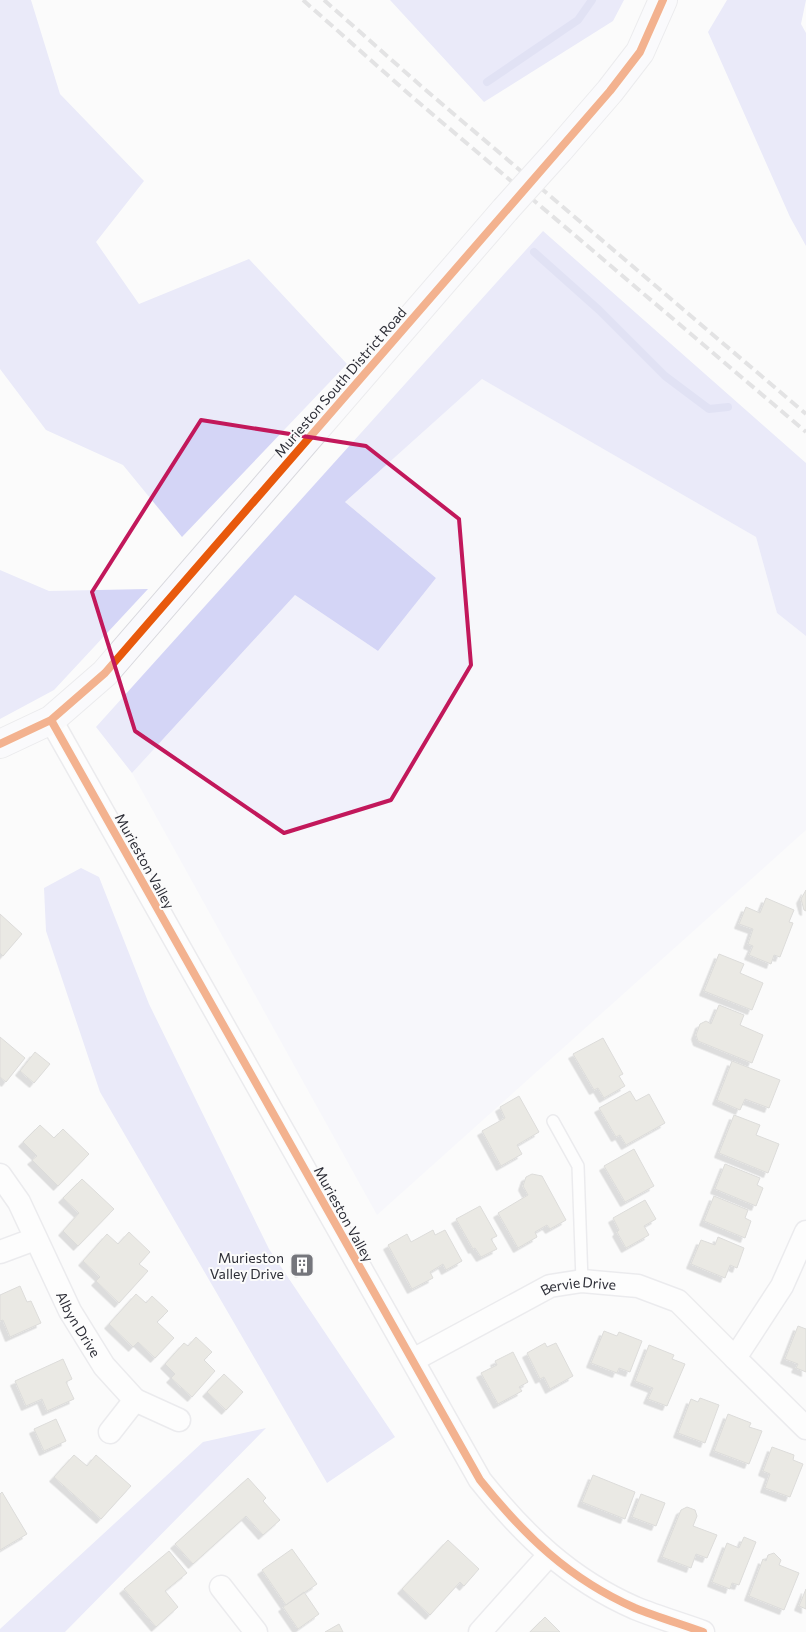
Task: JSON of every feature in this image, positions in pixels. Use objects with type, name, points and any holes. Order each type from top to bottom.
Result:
[{"type":"street","name":"Murieston South District Road","points":[[0,744],[51,720],[105,673],[610,91],[640,52],[663,0]]},
{"type":"street","name":"Murieston Valley","points":[[51,720],[480,1480],[514,1522],[549,1555],[590,1584],[634,1607],[703,1632]]},
{"type":"street","name":"Albyn Drive","points":[[0,1175],[19,1202],[70,1310],[104,1366],[135,1400],[179,1420]]},
{"type":"street","points":[[735,1358],[782,1286],[806,1232]]},
{"type":"street","points":[[0,1252],[35,1239]]},
{"type":"street","name":"Bervie Drive","points":[[413,1360],[550,1286],[582,1281],[638,1286],[678,1301],[806,1428]]},
{"type":"street","points":[[110,1432],[135,1400]]},
{"type":"street","points":[[480,1632],[549,1555]]},
{"type":"street","points":[[221,1587],[256,1632]]},
{"type":"lane","points":[[554,1121],[578,1166],[582,1281]]},
{"type":"highlighted area","points":[[201,420],[366,446],[459,519],[471,665],[391,800],[284,833],[135,731],[92,592]]},
{"type":"shaded area","points":[[0,0],[31,0],[60,94],[144,181],[96,242],[139,304],[249,259],[347,364],[182,537],[123,465],[46,430],[0,369]]},
{"type":"shaded area","points":[[390,0],[624,0],[613,21],[484,102]]},
{"type":"shaded area","points":[[727,0],[806,0],[801,24],[806,33],[806,246],[790,217],[708,32]]},
{"type":"shaded area","points":[[543,231],[806,463],[806,636],[777,613],[756,537],[482,379],[345,502],[436,578],[378,651],[295,595],[132,773],[96,727]]},
{"type":"shaded area","points":[[482,379],[756,537],[777,613],[806,636],[806,830],[377,1215],[132,773],[295,595],[378,651],[436,578],[345,502]]},
{"type":"shaded area","points":[[0,570],[49,591],[148,589],[54,690],[0,719]]},
{"type":"shaded area","points":[[81,868],[99,877],[149,1004],[269,1249],[395,1437],[327,1483],[100,1092],[46,931],[44,888]]},
{"type":"shaded area","points":[[266,1428],[65,1632],[0,1632],[0,1629],[203,1442]]},
{"type":"building","points":[[806,890],[806,911],[801,899]]},
{"type":"building","points":[[766,898],[794,910],[789,922],[793,923],[780,957],[774,955],[771,964],[749,955],[753,946],[748,944],[753,929],[739,924],[746,907],[760,913]]},
{"type":"building","points":[[0,914],[22,934],[3,956],[0,953]]},
{"type":"building","points":[[719,954],[744,964],[740,973],[763,983],[752,1010],[704,991]]},
{"type":"building","points":[[719,1005],[744,1015],[740,1025],[763,1035],[752,1063],[698,1041],[696,1035],[700,1024],[706,1021],[711,1024]]},
{"type":"building","points":[[0,1037],[25,1058],[6,1082],[0,1077]]},
{"type":"building","points":[[603,1038],[623,1074],[619,1076],[625,1086],[604,1098],[598,1088],[594,1090],[573,1054]]},
{"type":"building","points":[[35,1052],[50,1064],[34,1083],[20,1071]]},
{"type":"building","points":[[732,1061],[780,1080],[769,1108],[745,1099],[740,1110],[717,1100]]},
{"type":"building","points":[[630,1091],[636,1101],[649,1094],[665,1123],[626,1145],[620,1135],[616,1137],[599,1108]]},
{"type":"building","points":[[519,1096],[539,1132],[517,1145],[522,1154],[501,1166],[482,1131],[505,1118],[500,1107]]},
{"type":"building","points":[[734,1115],[760,1125],[756,1135],[779,1144],[768,1173],[719,1153]]},
{"type":"building","points":[[40,1125],[54,1138],[63,1129],[89,1154],[58,1186],[32,1160],[37,1156],[23,1142]]},
{"type":"building","points":[[634,1149],[654,1186],[625,1202],[604,1166]]},
{"type":"building","points":[[725,1164],[760,1178],[757,1185],[763,1188],[756,1206],[715,1189]]},
{"type":"building","points":[[532,1174],[542,1176],[566,1220],[550,1229],[547,1225],[535,1232],[537,1237],[518,1248],[498,1213],[528,1195],[523,1186],[526,1177]]},
{"type":"building","points":[[82,1179],[114,1209],[78,1246],[63,1231],[79,1213],[63,1198]]},
{"type":"building","points":[[714,1196],[748,1210],[745,1218],[751,1221],[745,1238],[704,1221]]},
{"type":"building","points":[[645,1200],[656,1219],[644,1226],[649,1235],[626,1248],[617,1232],[619,1230],[613,1218]]},
{"type":"building","points":[[480,1206],[497,1236],[491,1239],[497,1249],[481,1257],[475,1248],[473,1249],[456,1219]]},
{"type":"building","points":[[433,1230],[435,1235],[445,1230],[462,1261],[446,1270],[443,1264],[430,1272],[433,1278],[412,1289],[388,1245],[407,1234],[411,1242]]},
{"type":"building","points":[[129,1232],[150,1252],[139,1264],[148,1271],[119,1303],[96,1281],[100,1277],[83,1261],[107,1234],[118,1244]]},
{"type":"building","points":[[718,1237],[744,1248],[737,1268],[730,1265],[725,1278],[691,1264],[701,1240],[715,1245]]},
{"type":"building","name":"Murieston Valley Drive","points":[[305,1257],[310,1268],[300,1273],[295,1262]]},
{"type":"building","points":[[20,1286],[27,1302],[31,1301],[41,1323],[10,1337],[3,1320],[0,1321],[0,1295]]},
{"type":"building","points":[[136,1294],[146,1303],[152,1296],[168,1311],[157,1322],[174,1338],[155,1358],[138,1342],[133,1347],[109,1324]]},
{"type":"building","points":[[798,1326],[806,1329],[806,1372],[796,1368],[798,1364],[785,1359]]},
{"type":"building","points":[[604,1331],[617,1336],[619,1332],[642,1341],[630,1372],[619,1368],[617,1373],[591,1363]]},
{"type":"building","points":[[196,1337],[212,1352],[204,1360],[215,1371],[192,1397],[171,1378],[175,1374],[165,1364],[184,1343],[188,1346]]},
{"type":"building","points":[[545,1343],[547,1347],[556,1343],[573,1376],[550,1389],[544,1377],[540,1379],[527,1353]]},
{"type":"building","points":[[649,1345],[674,1355],[672,1359],[685,1364],[667,1406],[648,1399],[653,1388],[635,1381]]},
{"type":"building","points":[[513,1352],[528,1382],[519,1387],[522,1391],[498,1404],[481,1373],[497,1365],[495,1361]]},
{"type":"building","points":[[63,1359],[72,1379],[66,1382],[74,1399],[47,1411],[42,1399],[26,1406],[15,1381]]},
{"type":"building","points":[[224,1374],[243,1392],[226,1410],[207,1392]]},
{"type":"building","points":[[700,1398],[719,1405],[705,1443],[678,1433],[691,1399],[698,1402]]},
{"type":"building","points":[[728,1414],[751,1423],[749,1427],[762,1431],[749,1464],[714,1451]]},
{"type":"building","points":[[56,1419],[66,1441],[44,1451],[34,1429]]},
{"type":"building","points":[[772,1447],[794,1455],[793,1460],[803,1464],[790,1497],[765,1488],[770,1474],[763,1471]]},
{"type":"building","points":[[74,1455],[87,1466],[96,1455],[131,1486],[101,1519],[54,1477]]},
{"type":"building","points":[[593,1475],[635,1492],[625,1519],[582,1502]]},
{"type":"building","points":[[248,1478],[266,1498],[263,1501],[280,1520],[263,1535],[246,1516],[193,1564],[175,1544]]},
{"type":"building","points":[[2,1492],[27,1534],[0,1550],[0,1494]]},
{"type":"building","points":[[641,1494],[665,1503],[656,1526],[632,1517]]},
{"type":"building","points":[[687,1507],[695,1510],[697,1516],[693,1526],[717,1535],[707,1558],[696,1554],[691,1568],[662,1557],[681,1510]]},
{"type":"building","points":[[744,1537],[756,1542],[739,1585],[732,1583],[730,1589],[712,1582],[727,1543],[739,1548]]},
{"type":"building","points":[[448,1540],[479,1569],[464,1586],[460,1582],[430,1615],[402,1589]]},
{"type":"building","points":[[292,1549],[317,1584],[286,1605],[262,1570]]},
{"type":"building","points":[[169,1551],[187,1573],[165,1591],[178,1607],[156,1627],[124,1589]]},
{"type":"building","points":[[774,1553],[781,1560],[779,1565],[799,1573],[784,1610],[749,1596],[763,1559],[766,1561],[768,1555]]},
{"type":"building","points":[[806,1589],[806,1609],[799,1606]]},
{"type":"building","points":[[304,1592],[319,1614],[298,1629],[283,1607]]},
{"type":"building","points":[[545,1617],[560,1632],[530,1632]]},
{"type":"building","points":[[339,1624],[343,1632],[325,1632]]},
{"type":"waterway","points":[[487,82],[578,20],[592,0]]},
{"type":"waterway","points":[[534,252],[599,310],[665,376],[709,409],[728,407]]},
{"type":"railway","points":[[303,0],[410,95],[806,432]]},
{"type":"railway","points":[[324,0],[421,86],[806,414]]},
{"type":"cycle path","points":[[0,744],[51,720],[105,673],[610,91],[640,52],[663,0]]},
{"type":"cycle path","points":[[51,720],[480,1480],[531,1537],[549,1554],[589,1584],[635,1608],[703,1632]]},
{"type":"place","name":"Murieston Valley Drive","points":[[302,1265]]}]
